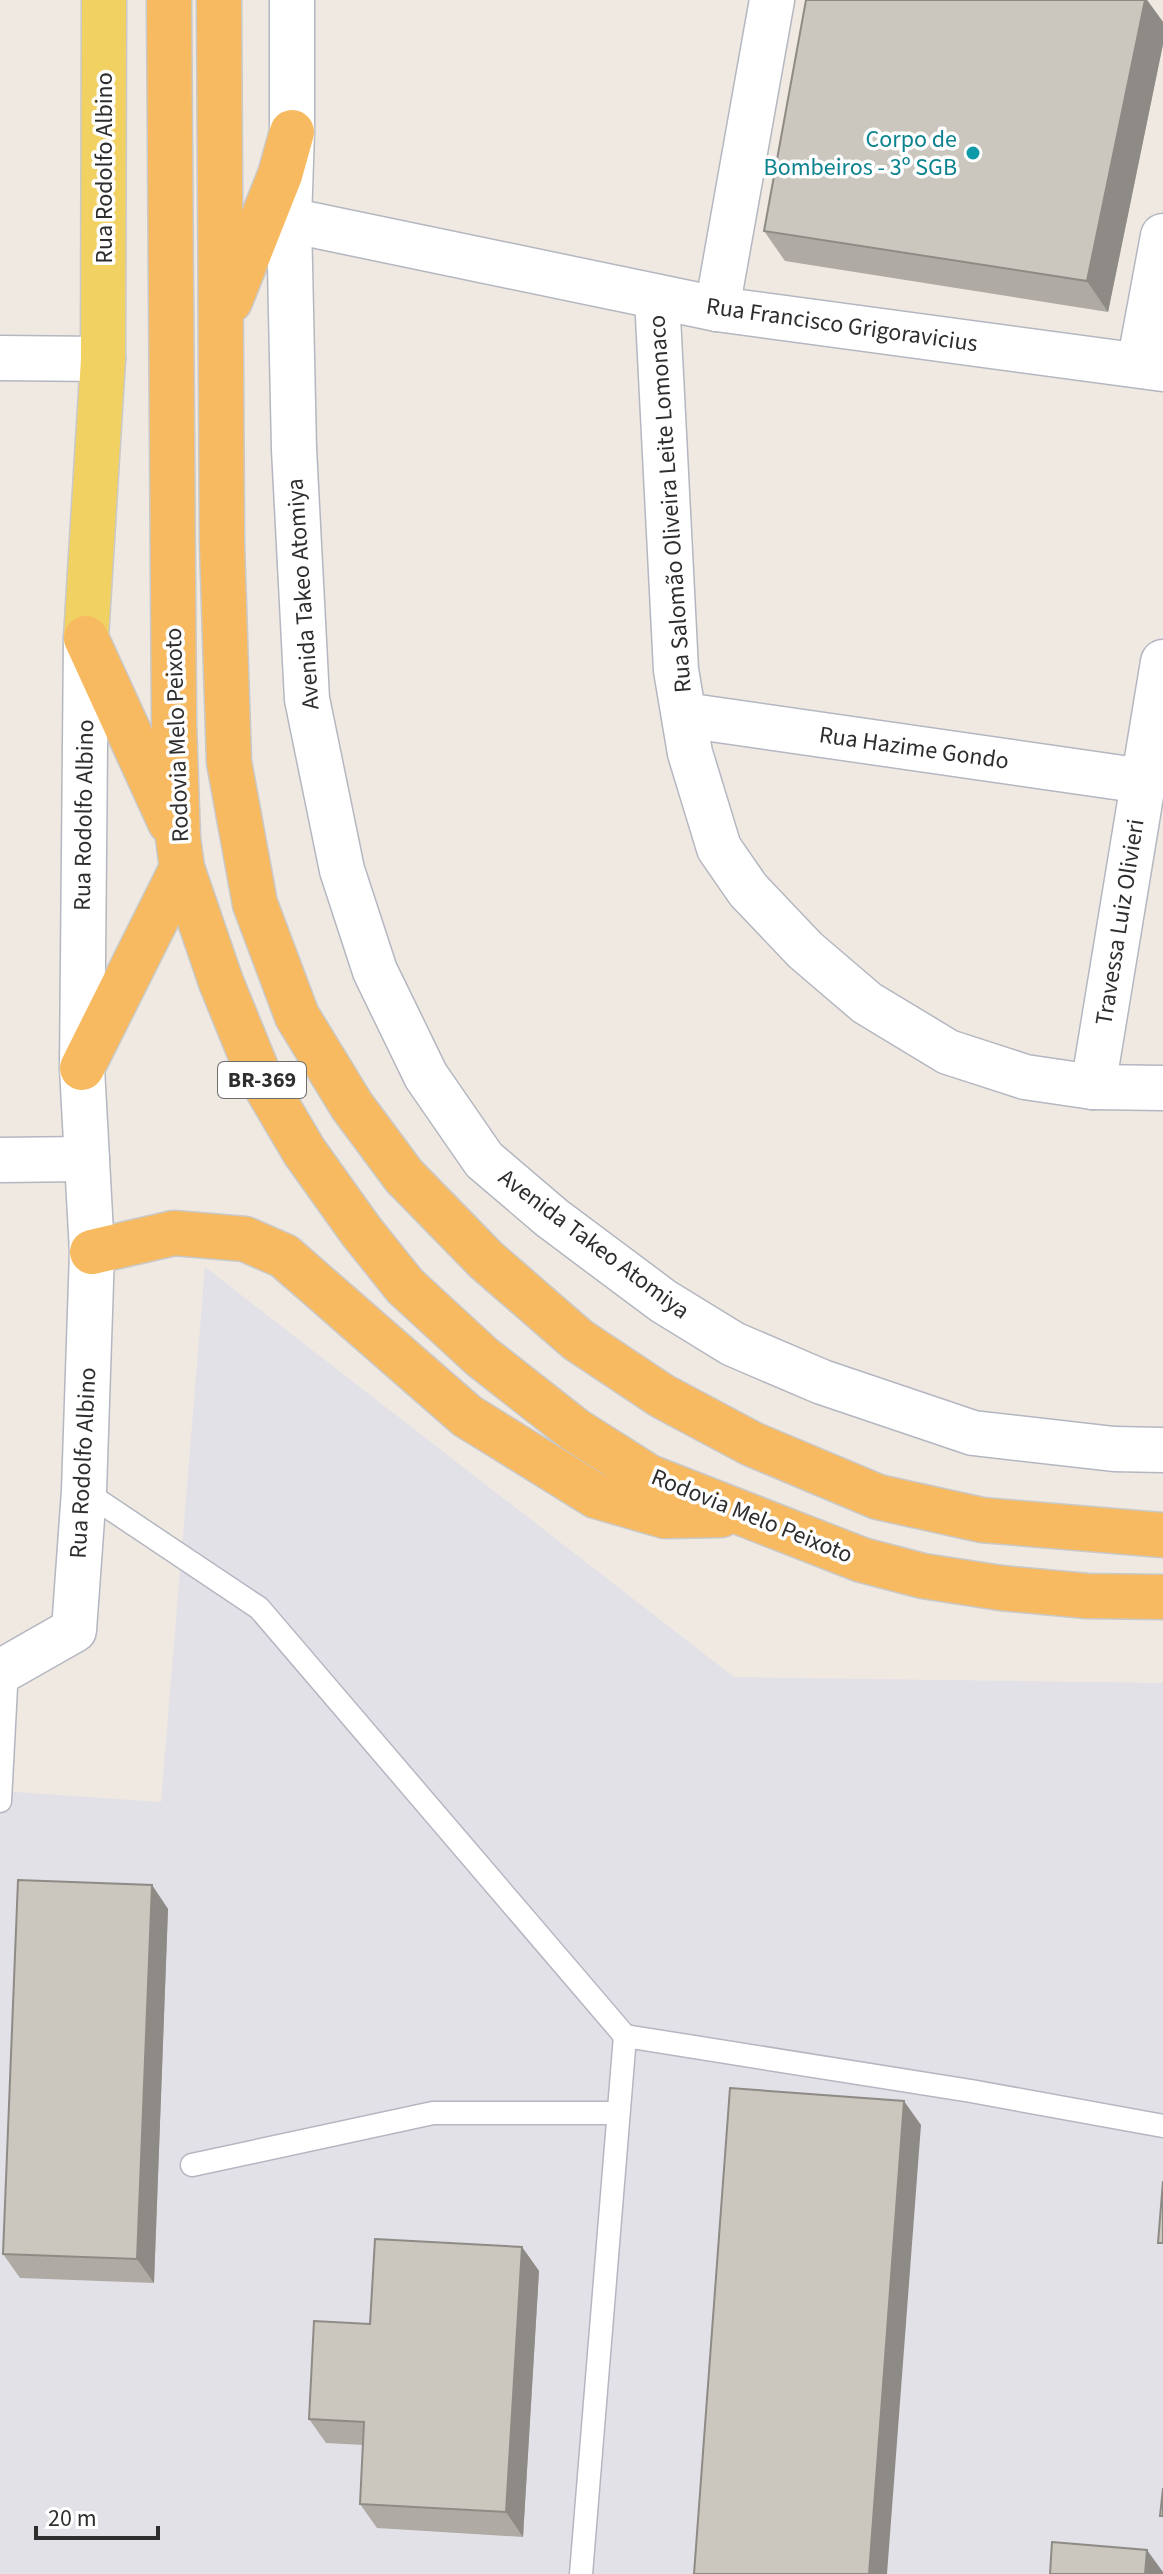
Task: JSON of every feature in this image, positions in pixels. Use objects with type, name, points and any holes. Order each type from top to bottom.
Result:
[{"type":"highway","name":"Rodovia Melo Peixoto","points":[[169,0],[174,707],[180,853],[221,982],[258,1073],[304,1151],[405,1286],[482,1357],[575,1430],[649,1477],[862,1560],[923,1576],[1001,1588],[1087,1596],[1163,1597]]},
{"type":"highway","name":"BR-369","points":[[219,0],[222,544],[229,762],[255,904],[297,1016],[352,1106],[404,1176],[486,1260],[578,1340],[662,1396],[752,1444],[878,1497],[982,1520],[1163,1535]]},
{"type":"highway","points":[[223,322],[280,175],[292,132]]},
{"type":"highway","points":[[82,1068],[180,853],[86,638]]},
{"type":"highway","points":[[92,1252],[174,1233],[245,1239],[284,1256],[467,1416],[596,1496],[665,1516],[745,1515]]},
{"type":"main road","name":"Rua Rodolfo Albino","points":[[86,638],[103,359],[104,0]]},
{"type":"street","name":"Avenida Takeo Atomiya","points":[[292,0],[289,220],[294,449],[307,699],[338,854],[375,971],[426,1076],[484,1160],[552,1218],[651,1292],[733,1344],[822,1382],[973,1433],[1114,1449],[1163,1450]]},
{"type":"street","points":[[717,309],[772,0]]},
{"type":"street","name":"Rua Francisco Grigoravicius","points":[[289,220],[717,309],[1151,367]]},
{"type":"street","points":[[1151,367],[1163,236]]},
{"type":"street","name":"Rua Salomão Oliveira Leite Lomonaco","points":[[657,297],[676,670],[690,753],[719,848],[748,890],[805,950],[867,1003],[948,1052],[1025,1077],[1093,1087],[1163,1088]]},
{"type":"street","points":[[0,358],[103,359]]},
{"type":"street","name":"Rua Rodolfo Albino","points":[[4,1670],[74,1630],[84,1491],[92,1252],[82,1068],[86,638]]},
{"type":"street","name":"Travessa Luiz Olivieri","points":[[1093,1087],[1163,662]]},
{"type":"street","name":"Rua Hazime Gondo","points":[[684,715],[1143,781]]},
{"type":"street","points":[[0,1160],[87,1159]]},
{"type":"lane","points":[[84,1491],[259,1608],[625,2036],[971,2091],[1163,2126]]},
{"type":"lane","points":[[0,1801],[4,1670]]},
{"type":"lane","points":[[581,2574],[625,2036]]},
{"type":"lane","points":[[192,2165],[433,2113],[618,2113]]},
{"type":"shaded area","points":[[205,1267],[734,1677],[1163,1683],[1163,2574],[0,2574],[0,1791],[161,1802]]},
{"type":"building","name":"Corpo de Bombeiros - 3º SGB","points":[[806,0],[1145,0],[1087,281],[764,231]]},
{"type":"building","points":[[18,1880],[152,1885],[137,2259],[3,2254]]},
{"type":"building","points":[[730,2088],[904,2101],[869,2574],[694,2574]]},
{"type":"building","points":[[1163,2181],[1163,2243],[1158,2243]]},
{"type":"building","points":[[375,2239],[522,2247],[506,2512],[360,2504],[364,2422],[309,2419],[314,2321],[370,2324]]},
{"type":"building","points":[[1163,2488],[1163,2516],[1160,2516]]},
{"type":"building","points":[[1052,2542],[1147,2550],[1145,2574],[1050,2574]]},
{"type":"place","name":"Corpo de Bombeiros - 3º SGB","points":[[973,153]]}]
